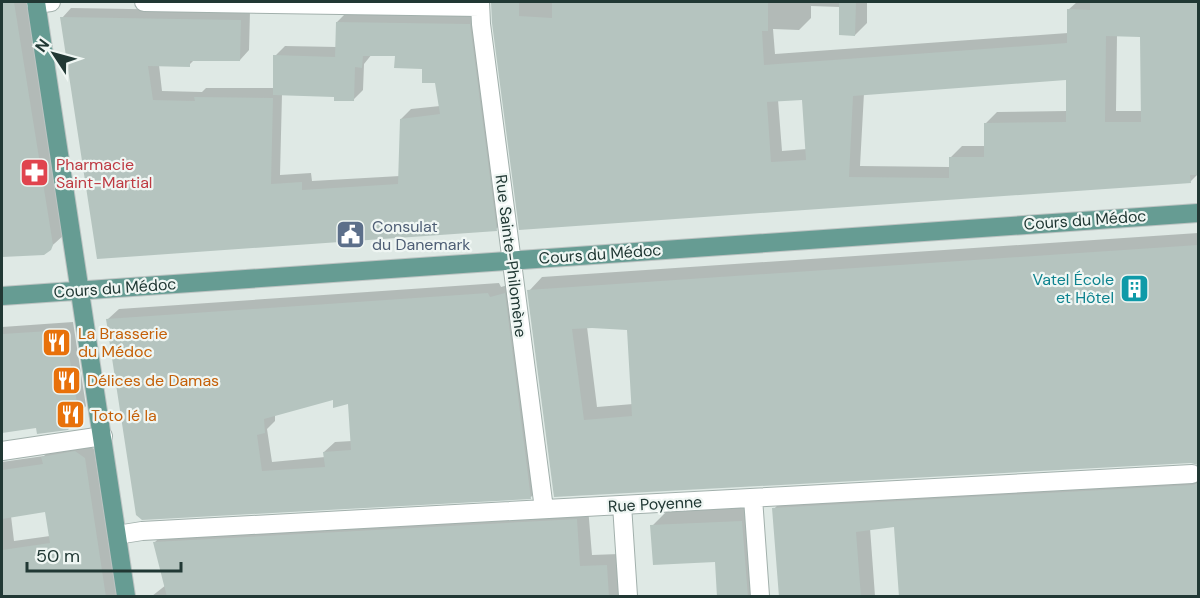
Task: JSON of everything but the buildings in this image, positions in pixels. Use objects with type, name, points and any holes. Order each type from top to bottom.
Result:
[{"type":"main road","points":[[41,2],[80,291],[126,597]]},
{"type":"main road","name":"Cours du Médoc","points":[[2,296],[1198,213]]},
{"type":"street","points":[[144,2],[480,4]]},
{"type":"street","name":"Rue Sainte-Philomène","points":[[480,4],[544,510]]},
{"type":"street","points":[[2,451],[103,436]]},
{"type":"street","name":"Rue Poyenne","points":[[117,535],[142,531],[1192,474]]},
{"type":"street","points":[[753,498],[760,597]]},
{"type":"street","points":[[622,505],[628,597]]},
{"type":"place","name":"Pharmacie Saint-Martial","points":[[35,173]]},
{"type":"place","name":"Consulat du Danemark","points":[[351,235]]},
{"type":"place","name":"Vatel École et Hôtel","points":[[1135,288]]},
{"type":"place","name":"La Brasserie du Médoc","points":[[57,342]]},
{"type":"place","name":"Délices de Damas","points":[[66,380]]},
{"type":"place","name":"Toto lé la","points":[[70,415]]}]
